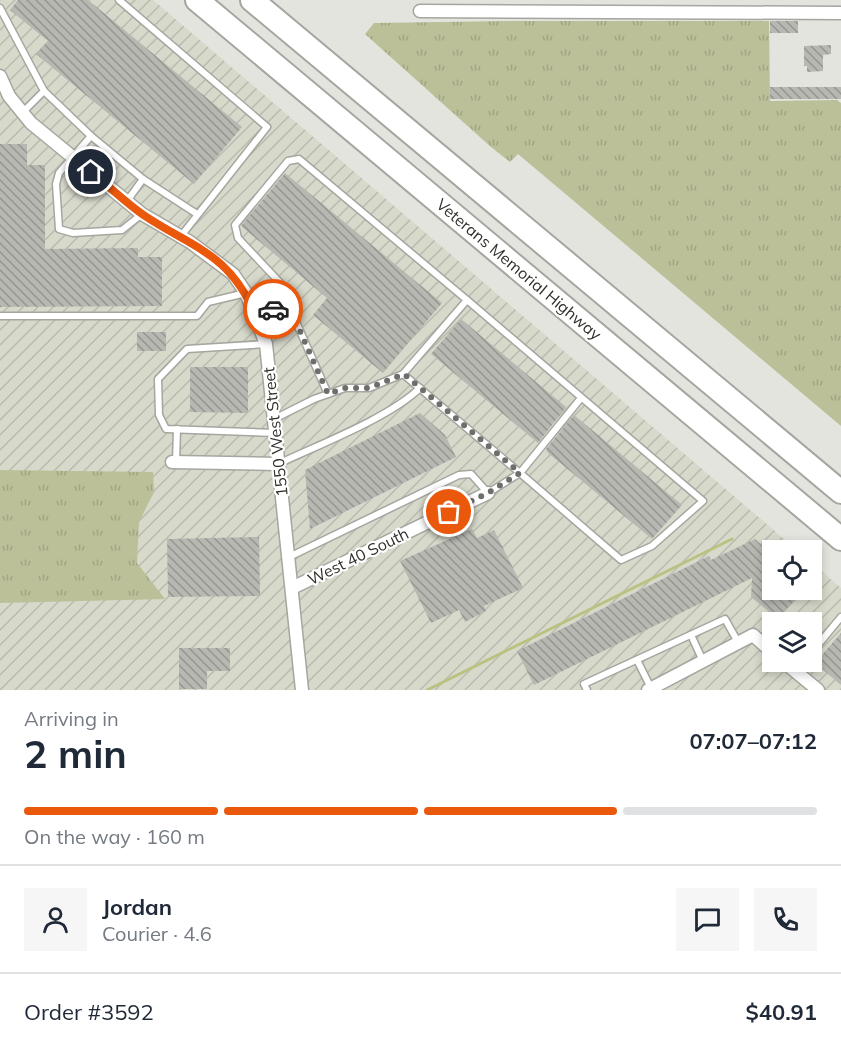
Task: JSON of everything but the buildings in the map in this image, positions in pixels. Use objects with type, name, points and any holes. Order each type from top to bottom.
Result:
[{"type":"highway","name":"Veterans Memorial Highway","points":[[197,0],[841,538]]},
{"type":"highway","points":[[252,0],[841,492]]},
{"type":"street","points":[[420,11],[841,13]]},
{"type":"street","name":"1550 West Street","points":[[0,78],[9,96],[22,113],[142,214],[215,258],[233,273],[246,293],[266,344],[302,690]]},
{"type":"street","points":[[174,462],[277,465]]},
{"type":"street","name":"West 40 South","points":[[292,588],[488,493]]},
{"type":"street","points":[[649,689],[753,635],[762,643]]},
{"type":"street","points":[[804,672],[818,690]]},
{"type":"lane","points":[[119,0],[267,127],[181,237]]},
{"type":"lane","points":[[0,8],[44,91],[143,179],[197,214]]},
{"type":"lane","points":[[22,113],[44,91]]},
{"type":"lane","points":[[92,136],[58,173],[56,184],[59,228],[64,232],[74,233],[122,230],[142,214]]},
{"type":"lane","points":[[282,305],[285,288],[238,238],[235,225],[288,161],[294,158],[299,159],[704,501],[652,546],[621,560],[404,374]]},
{"type":"lane","points":[[127,201],[143,179]]},
{"type":"lane","points":[[0,316],[197,316],[208,302],[246,293]]},
{"type":"lane","points":[[273,419],[345,388],[369,388],[404,374],[467,300]]},
{"type":"lane","points":[[256,315],[282,305]]},
{"type":"lane","points":[[282,305],[292,313],[328,394]]},
{"type":"lane","points":[[266,344],[187,349],[158,379],[159,415],[166,429],[275,434]]},
{"type":"lane","points":[[277,465],[378,416],[410,398],[420,388]]},
{"type":"lane","points":[[289,557],[459,475],[471,474],[488,493],[520,473],[581,398]]},
{"type":"lane","points":[[174,462],[177,429]]},
{"type":"lane","points":[[822,640],[841,617]]},
{"type":"lane","points":[[587,690],[584,684],[725,619],[738,642]]},
{"type":"lane","points":[[691,634],[703,661]]},
{"type":"lane","points":[[637,660],[649,689]]},
{"type":"shaded area","points":[[0,0],[153,0],[785,540],[762,540],[762,600],[822,600],[822,572],[841,588],[841,690],[0,690]]},
{"type":"green space","points":[[769,21],[770,101],[837,100],[841,103],[841,426],[518,154],[510,162],[491,147],[365,34],[374,23]]},
{"type":"green space","points":[[0,470],[153,472],[154,492],[139,522],[137,563],[165,599],[0,603]]},
{"type":"waterway","points":[[427,690],[732,539]]},
{"type":"way so far","points":[[273,309],[282,305],[292,313],[328,394],[345,388],[369,388],[404,374],[520,473],[488,493],[449,512]]},
{"type":"route","points":[[91,172],[142,214],[215,258],[233,273],[256,315],[273,309]]}]
